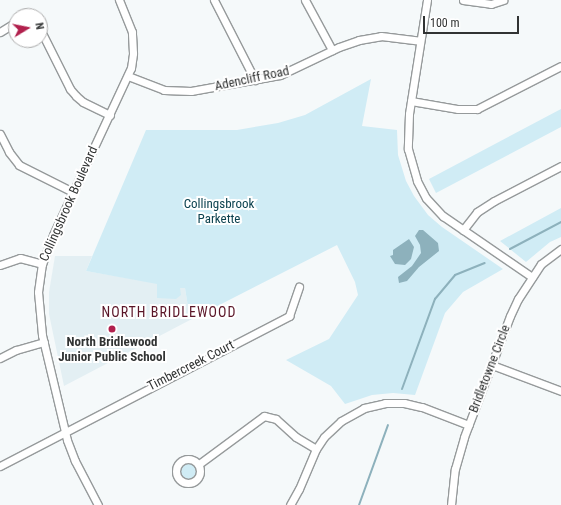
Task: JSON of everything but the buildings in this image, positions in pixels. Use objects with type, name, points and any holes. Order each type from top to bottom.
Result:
[{"type":"street","name":"Collingsbrook Boulevard","points":[[98,505],[75,461],[65,431],[44,342],[38,307],[42,264],[72,192],[128,76],[133,53],[132,32],[119,0]]},
{"type":"street","points":[[214,0],[255,80]]},
{"type":"street","points":[[305,0],[332,50]]},
{"type":"street","points":[[427,0],[411,100],[408,149],[417,181],[426,198],[434,207],[463,230],[532,277]]},
{"type":"street","points":[[463,0],[491,4],[503,0]]},
{"type":"street","name":"Adencliff Road","points":[[128,76],[164,90],[184,92],[280,75],[305,65],[332,50],[359,40],[382,36],[420,41]]},
{"type":"street","points":[[48,45],[70,89],[76,96],[83,102],[110,115]]},
{"type":"street","points":[[411,100],[458,108],[477,109],[561,66]]},
{"type":"street","points":[[0,134],[9,152],[19,164],[72,192]]},
{"type":"street","points":[[463,230],[477,212],[494,201],[561,166]]},
{"type":"street","name":"Bridletowne Circle","points":[[451,505],[455,469],[468,425],[510,316],[541,264],[561,249]]},
{"type":"street","points":[[0,265],[20,258],[42,264]]},
{"type":"street","name":"Timbercreek Court","points":[[0,466],[289,316],[299,287]]},
{"type":"street","points":[[0,358],[16,350],[44,342]]},
{"type":"street","points":[[492,365],[561,391]]},
{"type":"street","points":[[290,505],[300,489],[316,449],[324,437],[341,421],[364,408],[385,403],[398,402],[415,405],[468,425]]},
{"type":"street","points":[[199,464],[264,416],[276,419],[296,437],[316,449]]},
{"type":"shaded area","points":[[419,230],[423,230],[438,243],[439,251],[419,267],[407,281],[399,283],[398,277],[412,266],[421,253],[420,245],[415,236]]},
{"type":"shaded area","points":[[409,239],[414,247],[411,259],[405,265],[395,264],[390,256],[393,255],[393,250]]},
{"type":"shaded area","name":"North Bridlewood Junior Public School","points":[[55,256],[92,256],[86,271],[185,288],[190,320],[64,386],[49,314],[49,292]]},
{"type":"green space","name":"Collingsbrook Parkette","points":[[371,79],[362,126],[397,130],[398,155],[406,181],[414,196],[428,215],[442,227],[503,269],[463,292],[445,313],[415,395],[393,393],[372,395],[345,404],[331,386],[286,360],[329,339],[358,295],[355,282],[337,245],[190,320],[185,288],[180,288],[181,295],[176,299],[157,298],[157,284],[86,271],[146,130],[237,130],[278,123],[305,115]]},
{"type":"green space","points":[[561,109],[561,127],[436,193],[429,179]]},
{"type":"green space","points":[[561,208],[561,237],[550,242],[526,262],[500,241]]},
{"type":"green space","points":[[188,463],[195,468],[196,471],[191,478],[188,479],[181,474],[180,471],[185,464]]},
{"type":"waterway","points":[[510,249],[561,222]]},
{"type":"waterway","points":[[402,389],[435,299],[455,275],[485,263]]},
{"type":"waterway","points":[[359,505],[388,425]]},
{"type":"place","name":"North Bridlewood Junior Public School","points":[[112,329]]},
{"type":"district","name":"NORTH BRIDLEWOOD","points":[[169,312]]}]
